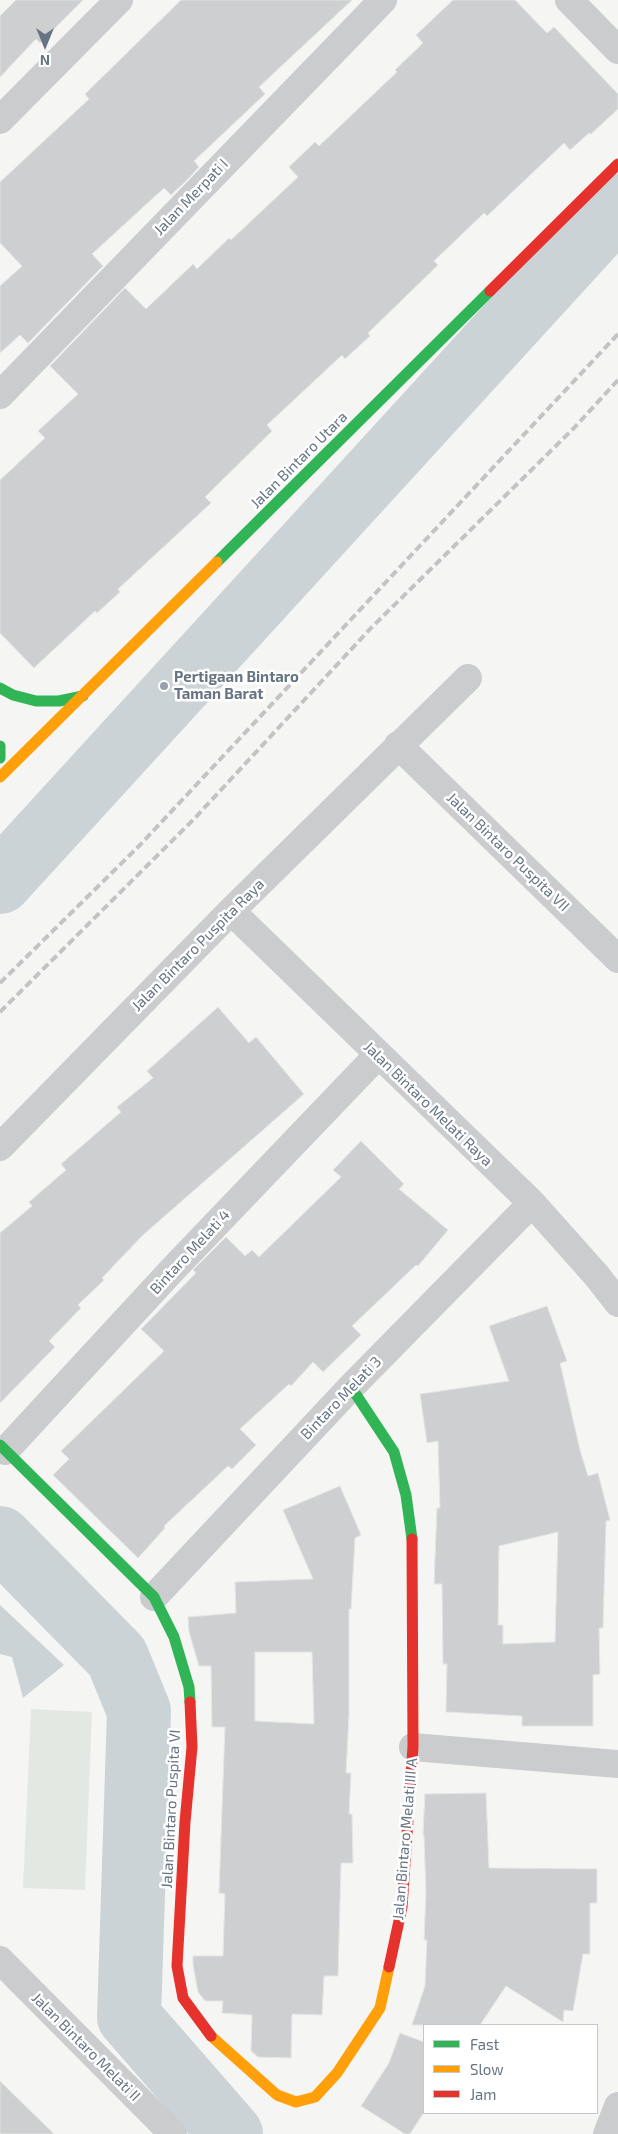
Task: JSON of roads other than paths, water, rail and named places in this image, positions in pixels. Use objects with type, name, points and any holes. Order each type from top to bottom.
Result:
[{"type":"street","points":[[0,120],[119,0]]},
{"type":"street","name":"Jalan Merpati I","points":[[0,395],[383,0]]},
{"type":"street","points":[[569,0],[618,50]]},
{"type":"street","name":"Jalan Bintaro Utara","points":[[0,778],[618,164]]},
{"type":"street","name":"Jalan Bintaro Puspita Raya","points":[[0,1147],[231,911],[468,678]]},
{"type":"street","points":[[0,688],[13,695],[36,701],[59,701],[83,696]]},
{"type":"street","name":"Jalan Bintaro Puspita VII","points":[[398,745],[618,959]]},
{"type":"street","points":[[0,746],[0,758]]},
{"type":"street","name":"Jalan Bintaro Melati Raya","points":[[231,911],[532,1203],[597,1276],[618,1303]]},
{"type":"street","name":"Bintaro Melati 4","points":[[3,1448],[378,1055]]},
{"type":"street","name":"Bintaro Melati 3","points":[[154,1597],[351,1387],[532,1203]]},
{"type":"street","name":"Jalan Bintaro Melati III A","points":[[296,2102],[316,2097],[337,2073],[380,2008],[402,1907],[413,1748],[412,1549],[406,1494],[394,1452],[351,1387]]},
{"type":"street","name":"Jalan Bintaro Puspita VI","points":[[3,1448],[154,1597],[174,1637],[189,1687],[192,1747],[185,1822],[177,1966],[183,1998],[212,2037],[277,2095],[296,2102]]},
{"type":"street","name":"Jalan Bintaro Melati III A","points":[[413,1748],[618,1764]]},
{"type":"street","name":"Jalan Bintaro Melati II","points":[[0,1960],[173,2134]]},
{"type":"street","points":[[607,2134],[618,2106]]},
{"type":"waterway","points":[[0,882],[618,206]]},
{"type":"waterway","points":[[0,1538],[117,1657],[139,1711],[129,2017],[231,2134]]},
{"type":"railway","points":[[0,983],[140,845],[618,334]]},
{"type":"railway","points":[[0,1012],[194,819],[371,628],[574,428],[618,380]]},
{"type":"place","name":"Pertigaan Bintaro Taman Barat","points":[[164,686]]}]
